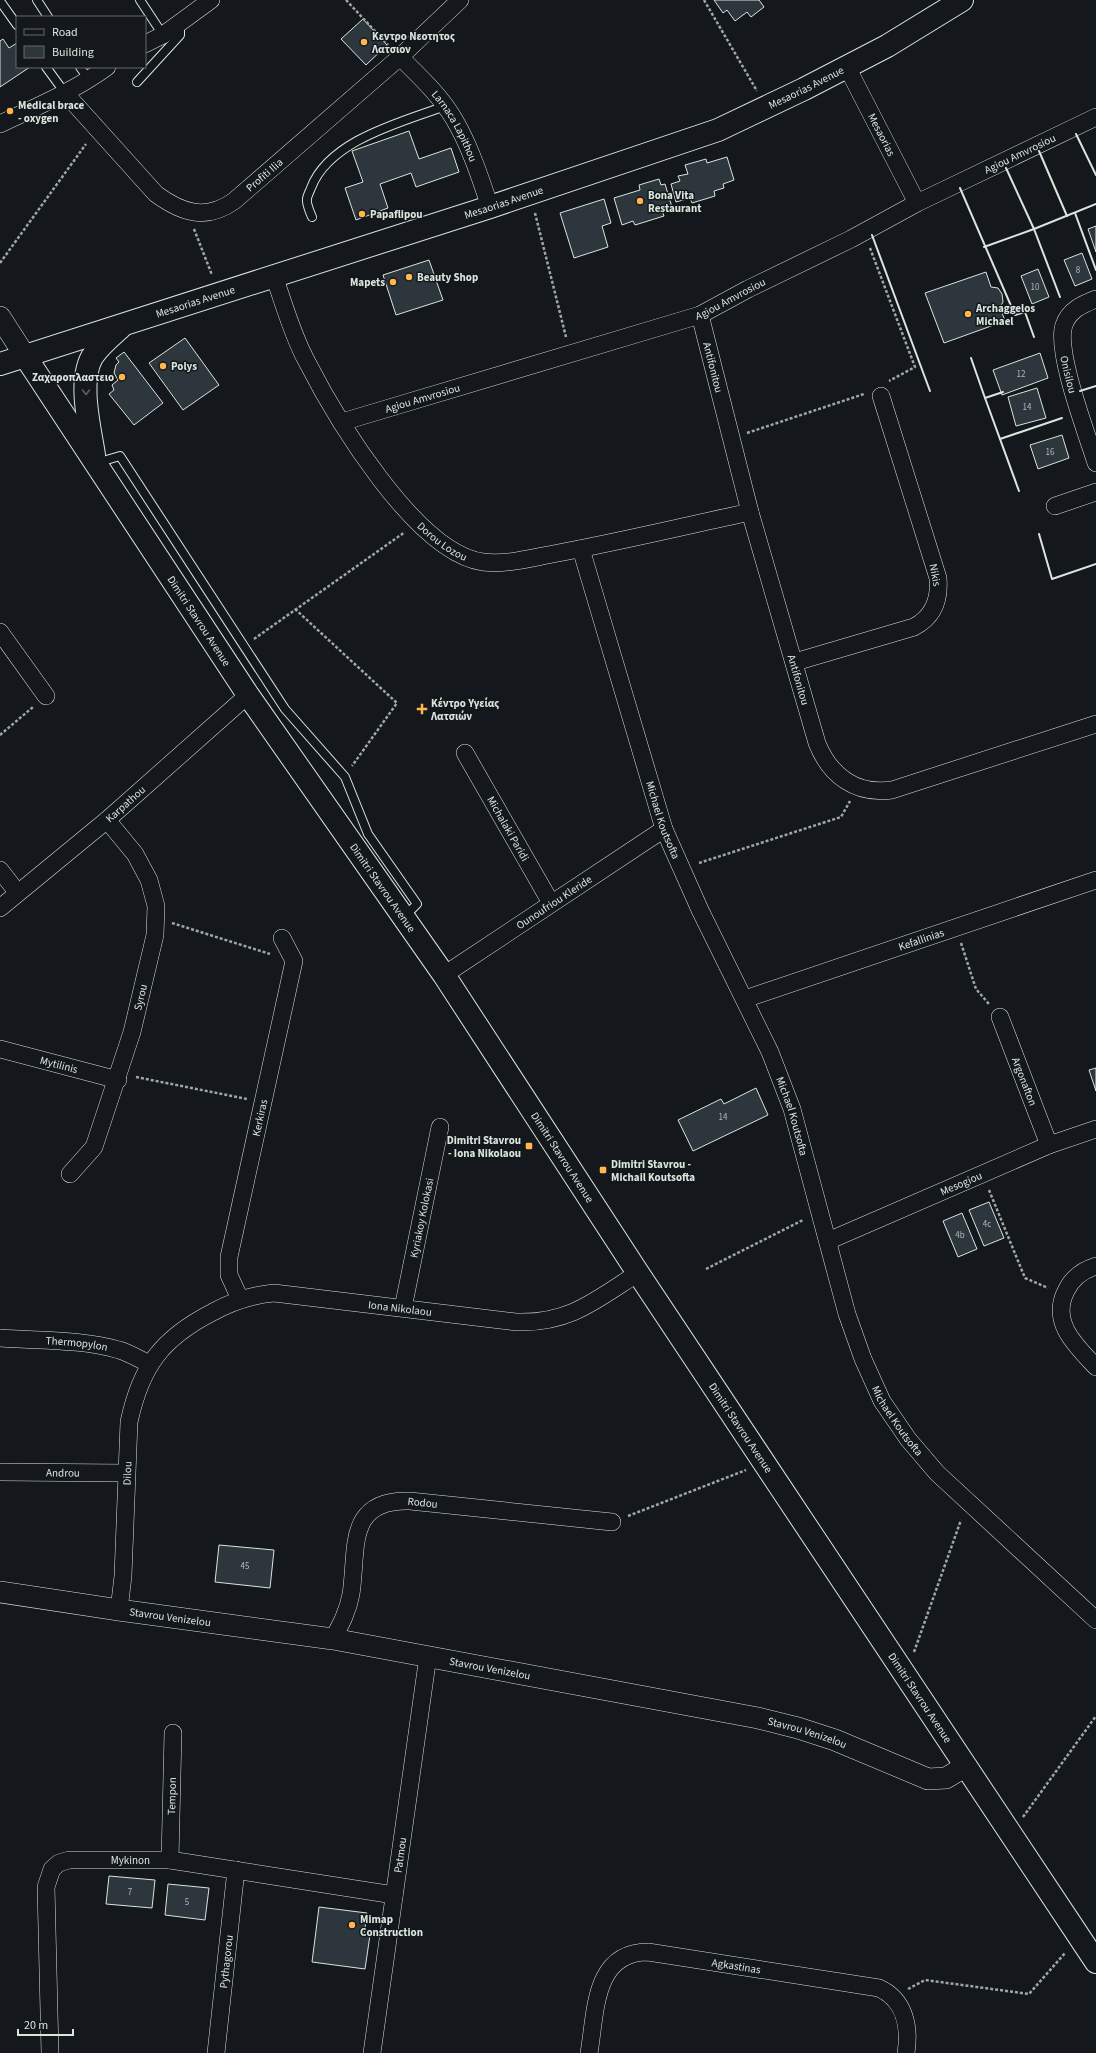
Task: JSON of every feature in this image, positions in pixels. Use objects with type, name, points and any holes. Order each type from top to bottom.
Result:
[{"type":"main road","name":"Mesaorias Avenue","points":[[0,364],[530,194],[718,130],[847,67],[906,35],[962,0]]},
{"type":"main road","points":[[96,463],[86,396],[88,366],[99,348],[124,324]]},
{"type":"main road","name":"Dimitri Stavrou Avenue","points":[[25,356],[248,696],[444,975],[638,1272],[1096,1962]]},
{"type":"street","points":[[146,44],[163,35],[211,0]]},
{"type":"street","name":"Profiti Ilia","points":[[64,93],[98,128],[156,194],[168,203],[186,210],[209,212],[222,209],[234,201],[400,57],[460,0]]},
{"type":"street","name":"Larnaca Lapithou","points":[[400,57],[445,106],[467,145],[490,207]]},
{"type":"street","name":"Mesaorias","points":[[847,67],[917,203]]},
{"type":"street","points":[[0,124],[64,93],[85,73],[103,68]]},
{"type":"street","name":"Agiou Amvrosiou","points":[[342,422],[571,355],[700,315],[730,298],[865,232],[917,203],[1096,117]]},
{"type":"street","name":"Dorou Lozou","points":[[274,276],[305,359],[342,422],[379,476],[418,522],[451,550],[463,556],[484,562],[508,562],[581,549],[750,512]]},
{"type":"street","name":"Onisilou","points":[[1096,300],[1082,305],[1069,316],[1064,323],[1062,343],[1065,363],[1096,463]]},
{"type":"street","name":"Antifonitou","points":[[700,315],[750,512],[822,755],[834,772],[849,784],[859,788],[884,791],[902,787],[1096,724]]},
{"type":"street","points":[[0,317],[25,356]]},
{"type":"street","name":"Nikis","points":[[795,662],[914,627],[926,618],[934,608],[937,600],[938,578],[877,394]]},
{"type":"street","points":[[1055,506],[1096,492]]},
{"type":"street","name":"Michael Koutsofta","points":[[581,549],[664,829],[784,1085],[792,1109],[853,1333],[882,1400],[921,1455],[968,1502],[1096,1620]]},
{"type":"street","points":[[0,632],[46,696]]},
{"type":"street","name":"Karpathou","points":[[0,908],[17,892],[107,820],[248,696]]},
{"type":"street","name":"Michalaki Paridi","points":[[465,754],[551,903]]},
{"type":"street","name":"Syrou","points":[[70,1174],[94,1148],[119,1077],[153,950],[156,918],[153,894],[142,866],[128,844],[107,820]]},
{"type":"street","name":"Ounoufriou Kleride","points":[[444,975],[664,829]]},
{"type":"street","points":[[0,870],[17,892]]},
{"type":"street","name":"Kefallinias","points":[[745,999],[1096,880]]},
{"type":"street","points":[[282,938],[294,961]]},
{"type":"street","name":"Kerkiras","points":[[240,1299],[229,1275],[229,1257],[294,961]]},
{"type":"street","name":"Argonafton","points":[[1000,1017],[1050,1145]]},
{"type":"street","name":"Mytilinis","points":[[0,1049],[119,1077]]},
{"type":"street","name":"Kyriakoy Kolokasi","points":[[403,1308],[440,1127]]},
{"type":"street","name":"Mesogiou","points":[[828,1241],[1050,1145],[1096,1129]]},
{"type":"street","points":[[1096,1266],[1082,1272],[1074,1278],[1064,1295],[1061,1315],[1063,1325],[1072,1342],[1096,1368]]},
{"type":"street","name":"Iona Nikolaou","points":[[164,1344],[181,1330],[240,1299],[264,1294],[287,1294],[516,1322],[560,1318],[583,1308],[638,1272]]},
{"type":"street","name":"Thermopylon","points":[[0,1338],[99,1346],[120,1350],[150,1364]]},
{"type":"street","name":"Dilou","points":[[119,1610],[123,1576],[129,1422],[138,1386],[150,1364],[164,1344]]},
{"type":"street","name":"Androu","points":[[0,1472],[126,1473]]},
{"type":"street","name":"Rodou","points":[[332,1639],[342,1624],[349,1605],[357,1534],[364,1518],[376,1507],[392,1502],[410,1501],[612,1522]]},
{"type":"street","name":"Stavrou Venizelou","points":[[0,1592],[332,1639],[778,1723],[841,1742],[928,1779],[946,1778],[966,1766]]},
{"type":"street","name":"Patmou","points":[[372,2053],[428,1656]]},
{"type":"street","name":"Tempon","points":[[170,1860],[173,1733]]},
{"type":"street","name":"Mykinon","points":[[50,2053],[46,1887],[52,1869],[59,1863],[81,1858],[170,1860],[394,1895]]},
{"type":"street","name":"Pythagorou","points":[[216,2053],[236,1870]]},
{"type":"street","name":"Agkastinas","points":[[589,2053],[602,1980],[612,1965],[631,1953],[656,1952],[872,1986],[893,1996]]},
{"type":"street","points":[[893,1996],[902,2009],[906,2024],[908,2041],[906,2053]]},
{"type":"lane","points":[[37,0],[47,16]]},
{"type":"lane","points":[[140,0],[163,35]]},
{"type":"lane","points":[[0,1],[16,24]]},
{"type":"lane","points":[[138,82],[180,35],[180,23]]},
{"type":"lane","points":[[47,68],[64,93]]},
{"type":"lane","points":[[312,217],[307,199],[315,177],[337,154],[356,142],[387,127],[445,106]]},
{"type":"lane","points":[[96,463],[120,456],[285,709],[344,777],[368,834],[417,904],[404,918]]},
{"type":"path","points":[[346,0],[400,57]]},
{"type":"path","points":[[704,0],[766,107]]},
{"type":"path","points":[[0,263],[98,128]]},
{"type":"path","points":[[530,194],[571,355]]},
{"type":"path","points":[[186,210],[220,294]]},
{"type":"path","points":[[732,438],[877,394],[915,367],[865,232]]},
{"type":"path","points":[[244,646],[418,522]]},
{"type":"path","points":[[296,609],[397,703],[344,777]]},
{"type":"path","points":[[0,735],[46,696]]},
{"type":"path","points":[[682,869],[841,817],[859,788]]},
{"type":"path","points":[[156,918],[294,961]]},
{"type":"path","points":[[956,927],[976,989],[1000,1017]]},
{"type":"path","points":[[119,1077],[263,1102]]},
{"type":"path","points":[[983,1174],[1025,1278],[1064,1295]]},
{"type":"path","points":[[706,1269],[820,1212]]},
{"type":"path","points":[[612,1522],[764,1462]]},
{"type":"path","points":[[906,1676],[968,1502]]},
{"type":"path","points":[[1011,1834],[1096,1716]]},
{"type":"path","points":[[893,1996],[925,1980],[1029,1994],[1079,1937]]},
{"type":"building","points":[[714,0],[759,0],[764,7],[751,17],[747,12],[735,21],[727,10],[723,13]]},
{"type":"building","name":"Κεντρο Νεοτητος Λατσιον","points":[[363,19],[387,45],[366,65],[341,39]]},
{"type":"building","points":[[3,39],[9,48],[16,44],[16,68],[28,68],[0,87],[0,41]]},
{"type":"building","points":[[409,131],[419,159],[451,148],[459,172],[416,187],[411,173],[380,184],[388,208],[356,220],[345,188],[363,182],[352,151]]},
{"type":"building","points":[[727,157],[734,180],[723,184],[724,188],[714,191],[715,196],[692,203],[690,198],[676,202],[671,184],[680,181],[678,176],[688,174],[685,165],[706,159],[707,163]]},
{"type":"building","points":[[659,179],[661,185],[665,184],[672,207],[662,210],[664,216],[635,225],[633,221],[622,225],[614,198],[640,190],[639,185]]},
{"type":"building","points":[[604,199],[611,223],[602,226],[608,247],[574,258],[560,213]]},
{"type":"building","points":[[1096,226],[1096,252],[1088,229]]},
{"type":"building","points":[[1082,253],[1092,279],[1075,286],[1064,260]]},
{"type":"building","points":[[429,260],[443,300],[396,315],[383,275]]},
{"type":"building","points":[[1038,269],[1049,297],[1032,304],[1021,276]]},
{"type":"building","name":"Archaggelos Michael","points":[[986,272],[991,287],[998,288],[1002,294],[1003,302],[1000,307],[1005,321],[944,343],[925,293]]},
{"type":"building","points":[[185,338],[219,385],[183,410],[149,363]]},
{"type":"building","points":[[124,352],[163,403],[134,425],[109,394],[114,390],[112,385],[118,380],[114,373],[116,365],[119,362],[116,358]]},
{"type":"building","points":[[1040,353],[1048,378],[1002,395],[993,370]]},
{"type":"building","points":[[1037,388],[1046,418],[1016,426],[1008,397]]},
{"type":"building","points":[[1062,435],[1069,458],[1038,469],[1030,445]]},
{"type":"building","points":[[1096,1068],[1096,1091],[1089,1070]]},
{"type":"building","points":[[756,1088],[768,1115],[693,1151],[678,1120],[721,1099],[724,1104]]},
{"type":"building","points":[[989,1202],[1004,1238],[984,1246],[969,1210]]},
{"type":"building","points":[[962,1213],[977,1249],[958,1257],[943,1221]]},
{"type":"building","points":[[219,1545],[274,1550],[270,1588],[215,1582]]},
{"type":"building","points":[[109,1876],[155,1880],[152,1908],[106,1904]]},
{"type":"building","points":[[168,1884],[209,1888],[205,1920],[165,1915]]},
{"type":"building","points":[[319,1907],[367,1913],[364,1935],[370,1935],[365,1969],[312,1962]]},
{"type":"wall","points":[[1076,134],[1096,175]]},
{"type":"wall","points":[[1039,151],[1067,216]]},
{"type":"wall","points":[[984,247],[1034,229],[1006,168]]},
{"type":"wall","points":[[960,188],[1015,315],[1025,312],[1034,337]]},
{"type":"wall","points":[[1060,297],[1034,229],[1096,204]]},
{"type":"wall","points":[[1075,213],[1096,270]]},
{"type":"wall","points":[[872,235],[930,391]]},
{"type":"wall","points":[[971,358],[985,398]]},
{"type":"wall","points":[[1080,391],[1096,386]]},
{"type":"wall","points":[[1003,392],[985,398],[1019,491]]},
{"type":"wall","points":[[1000,439],[1062,418]]},
{"type":"wall","points":[[1039,534],[1052,579],[1096,564]]},
{"type":"place","name":"Κεντρο Νεοτητος Λατσιον","points":[[364,42]]},
{"type":"place","name":"Medical brace - oxygen","points":[[10,111]]},
{"type":"place","name":"Bona Vita Restaurant","points":[[640,201]]},
{"type":"place","name":"Papaflipou","points":[[362,214]]},
{"type":"place","name":"Beauty Shop","points":[[409,277]]},
{"type":"place","name":"Mapets","points":[[393,282]]},
{"type":"place","name":"Archaggelos Michael","points":[[968,314]]},
{"type":"place","name":"Polys","points":[[163,366]]},
{"type":"place","name":"Ζαχαροπλαστειο","points":[[122,377]]},
{"type":"place","name":"Κέντρο Υγείας Λατσιών","points":[[422,709]]},
{"type":"place","name":"Dimitri Stavrou - Iona Nikolaou","points":[[529,1146]]},
{"type":"place","name":"Dimitri Stavrou - Michail Koutsofta","points":[[603,1170]]},
{"type":"place","name":"Mimap Construction","points":[[352,1925]]}]
